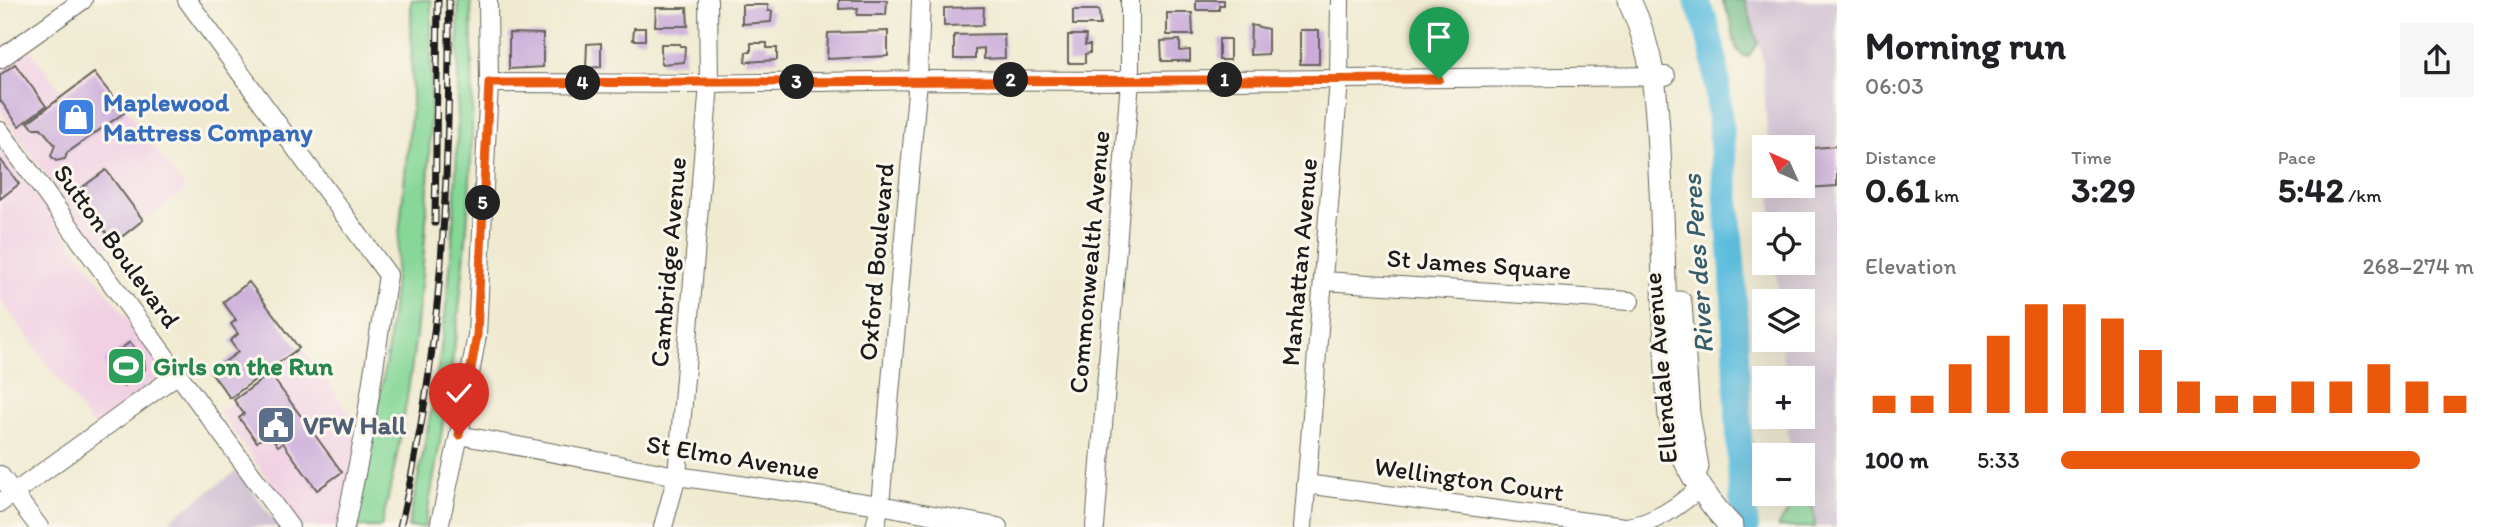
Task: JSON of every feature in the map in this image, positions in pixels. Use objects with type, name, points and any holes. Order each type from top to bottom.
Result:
[{"type":"main road","name":"Ellendale Avenue","points":[[1629,0],[1660,76]]},
{"type":"main road","name":"Ellendale Avenue","points":[[1643,0],[1658,38],[1688,414],[1701,489]]},
{"type":"main road","points":[[1701,489],[1732,527]]},
{"type":"street","points":[[0,59],[83,0]]},
{"type":"street","points":[[187,0],[388,275],[363,440],[345,527]]},
{"type":"street","points":[[439,527],[477,335],[489,83],[488,0]]},
{"type":"street","name":"Cambridge Avenue","points":[[663,527],[677,476],[709,84],[708,0]]},
{"type":"street","name":"Oxford Boulevard","points":[[875,527],[880,505],[919,80],[921,0]]},
{"type":"street","name":"Commonwealth Avenue","points":[[1095,527],[1130,81],[1130,0]]},
{"type":"street","name":"Manhattan Avenue","points":[[1303,527],[1339,80],[1340,0]]},
{"type":"street","points":[[489,83],[709,84],[919,80],[1339,80],[1660,76]]},
{"type":"street","name":"Sutton Boulevard","points":[[0,131],[290,527]]},
{"type":"street","name":"St James Square","points":[[1324,281],[1630,301]]},
{"type":"street","points":[[7,498],[178,374]]},
{"type":"street","name":"St Elmo Avenue","points":[[459,435],[677,476],[880,505],[998,527]]},
{"type":"street","points":[[0,475],[7,498],[38,527]]},
{"type":"street","name":"Wellington Court","points":[[1306,484],[1625,527],[1636,526],[1659,517],[1701,489]]},
{"type":"shaded area","points":[[1745,0],[1837,0],[1837,527],[1815,527],[1811,506],[1815,506],[1815,443],[1789,443],[1788,429],[1815,429],[1815,366],[1783,366],[1782,352],[1815,352],[1815,289],[1777,289],[1777,275],[1815,275],[1815,212],[1772,212],[1771,198],[1815,198],[1815,135],[1767,135],[1762,55]]},
{"type":"shaded area","points":[[28,47],[62,92],[96,68],[186,190],[101,252],[0,111],[0,68]]},
{"type":"shaded area","points":[[0,147],[160,363],[163,372],[160,378],[93,426],[0,299]]},
{"type":"shaded area","points":[[304,350],[361,429],[339,527],[303,527],[219,412]]},
{"type":"shaded area","points":[[237,471],[279,527],[176,527],[170,519]]},
{"type":"green space","points":[[411,0],[431,0],[427,199],[416,331],[396,462],[381,527],[353,527],[370,455],[388,348],[412,103]]},
{"type":"green space","points":[[458,0],[471,0],[472,136],[464,268],[447,397],[425,527],[408,527],[426,441],[446,311],[457,133]]},
{"type":"green space","points":[[1722,0],[1745,0],[1758,43],[1748,57],[1736,48],[1731,22]]},
{"type":"green space","points":[[1790,508],[1813,508],[1815,527],[1778,527]]},
{"type":"building","points":[[839,0],[887,0],[886,15],[857,15],[858,8],[839,9]]},
{"type":"building","points":[[1196,0],[1224,0],[1224,5],[1219,5],[1219,10],[1196,10]]},
{"type":"building","points":[[742,5],[768,5],[768,11],[772,11],[771,22],[742,24]]},
{"type":"building","points":[[984,7],[983,25],[944,26],[944,8]]},
{"type":"building","points":[[656,8],[687,8],[688,26],[655,26]]},
{"type":"building","points":[[1073,10],[1099,10],[1100,25],[1073,25]]},
{"type":"building","points":[[1167,13],[1192,13],[1193,35],[1167,35]]},
{"type":"building","points":[[1251,25],[1268,29],[1268,54],[1250,55]]},
{"type":"building","points":[[634,28],[645,28],[645,40],[633,40]]},
{"type":"building","points":[[1300,30],[1319,30],[1319,64],[1300,64]]},
{"type":"building","points":[[888,31],[888,56],[827,59],[828,33]]},
{"type":"building","points":[[509,33],[543,34],[543,67],[509,69]]},
{"type":"building","points":[[1004,34],[1005,58],[984,59],[984,48],[975,49],[975,59],[954,59],[954,35]]},
{"type":"building","points":[[1068,35],[1086,35],[1085,45],[1090,45],[1090,53],[1085,54],[1085,63],[1068,63]]},
{"type":"building","points":[[1219,39],[1230,39],[1230,60],[1219,60]]},
{"type":"building","points":[[1180,40],[1180,51],[1190,50],[1190,61],[1162,61],[1161,41]]},
{"type":"building","points":[[601,43],[601,67],[586,68],[587,44]]},
{"type":"building","points":[[751,43],[767,43],[767,48],[777,48],[777,60],[745,62],[746,52],[751,52]]},
{"type":"building","points":[[661,44],[685,46],[684,62],[661,64]]},
{"type":"building","points":[[15,64],[46,106],[19,126],[0,100],[0,75]]},
{"type":"building","name":"Maplewood Mattress Company","points":[[94,73],[125,112],[67,153],[65,159],[56,161],[51,156],[55,145],[41,128],[33,128],[28,122]]},
{"type":"building","points":[[1837,146],[1837,186],[1815,187],[1815,148]]},
{"type":"building","points":[[0,159],[19,184],[0,199]]},
{"type":"building","points":[[106,170],[143,220],[114,243],[76,192]]},
{"type":"building","points":[[249,282],[299,348],[230,398],[211,372],[238,352],[230,341],[238,334],[231,324],[236,320],[223,302]]},
{"type":"building","name":"Girls on the Run","points":[[130,342],[144,360],[145,369],[123,386],[104,362]]},
{"type":"building","name":"VFW Hall","points":[[270,374],[342,472],[317,490],[283,443],[278,446],[268,433],[257,442],[239,418],[244,414],[234,400]]},
{"type":"waterway","name":"River des Peres","points":[[1696,0],[1706,24],[1715,62],[1733,272],[1741,488],[1746,527]]},
{"type":"railway","points":[[435,223],[438,0]]},
{"type":"railway","points":[[400,527],[426,397],[441,265],[448,133],[449,0]]},
{"type":"place","name":"Maplewood Mattress Company","points":[[76,117]]},
{"type":"place","name":"Girls on the Run","points":[[126,366]]},
{"type":"place","name":"VFW Hall","points":[[276,425]]},
{"type":"route","points":[[459,435],[477,335],[489,83],[1439,79]]}]
